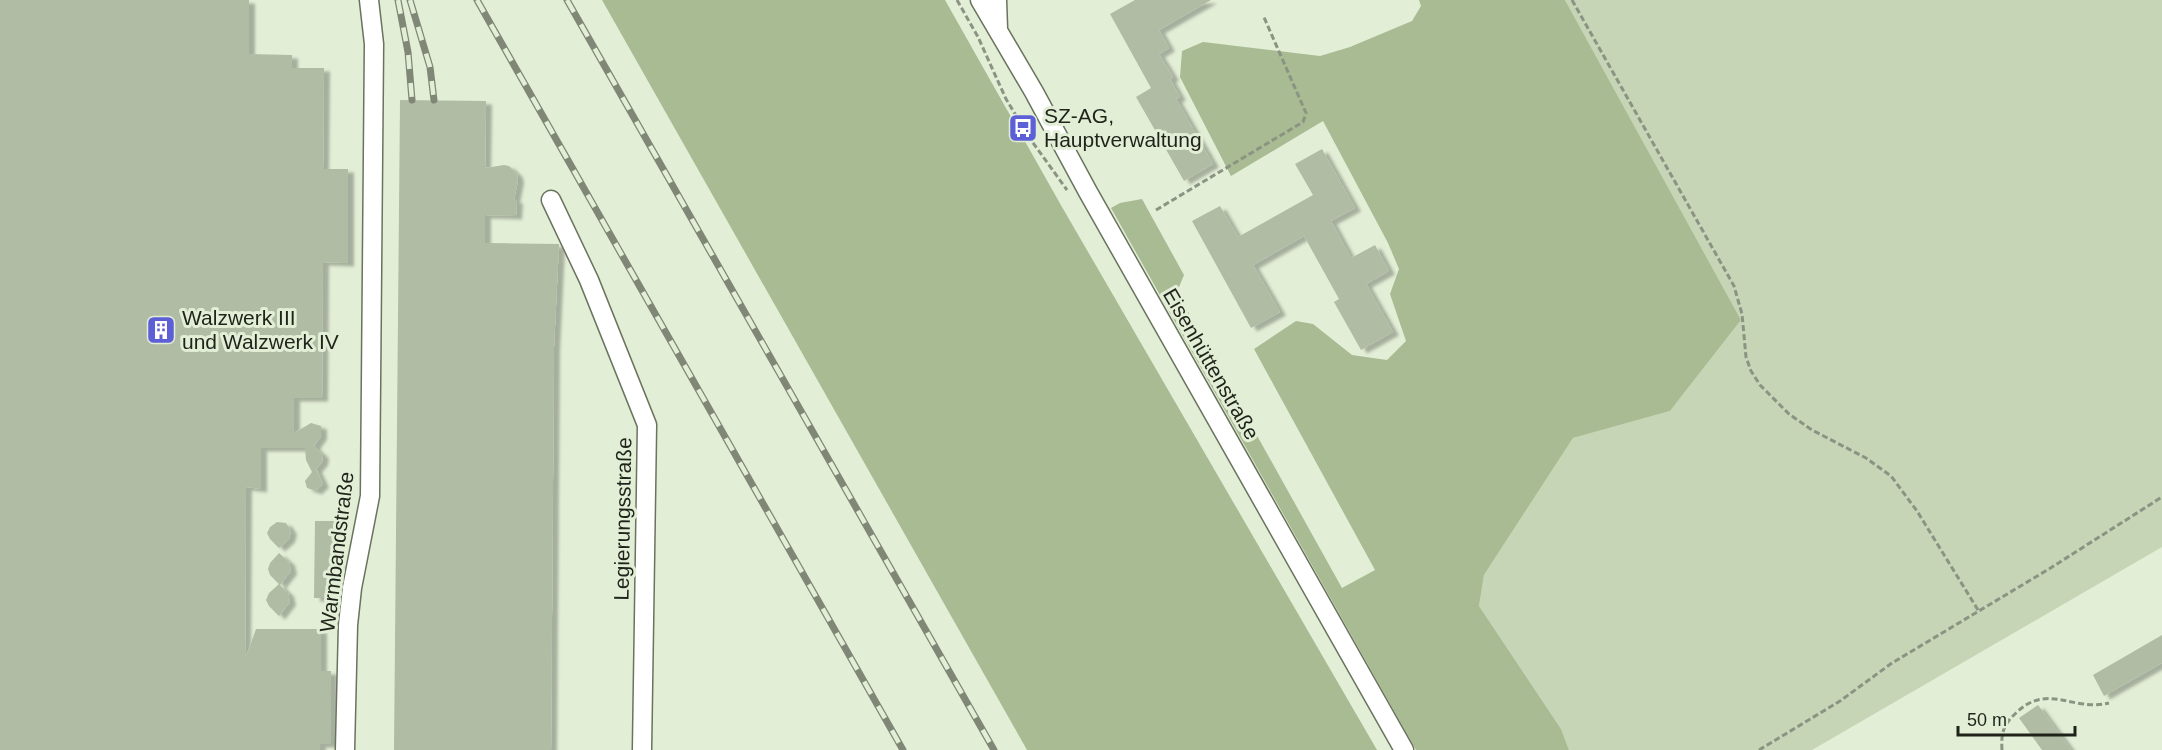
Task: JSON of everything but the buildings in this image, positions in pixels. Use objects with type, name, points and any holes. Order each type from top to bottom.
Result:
[{"type":"street","name":"Warmbandstraße","points":[[345,750],[348,624],[352,588],[370,496],[374,44],[369,0]]},
{"type":"street","name":"Eisenhüttenstraße","points":[[980,0],[1404,750]]},
{"type":"street","points":[[997,0],[998,31]]},
{"type":"street","name":"Legierungsstraße","points":[[550,200],[589,280],[647,425],[642,750]]},
{"type":"path","points":[[957,0],[978,37],[1006,99],[1031,140],[1069,194]]},
{"type":"path","points":[[1572,0],[1734,286],[1742,314],[1746,357],[1751,371],[1773,399],[1790,414],[1812,430],[1866,458],[1891,476],[1917,511],[1978,610]]},
{"type":"path","points":[[1156,210],[1303,122],[1306,113],[1263,15]]},
{"type":"path","points":[[1759,750],[1840,701],[1892,663],[2049,569],[2162,497]]},
{"type":"path","points":[[2002,750],[2002,728],[2021,708],[2035,699],[2049,698],[2089,706],[2109,703]]},
{"type":"green space","points":[[602,0],[945,0],[1062,207],[1377,750],[1027,750]]},
{"type":"green space","points":[[1419,0],[1565,0],[1741,320],[1670,411],[1573,438],[1484,575],[1479,606],[1561,729],[1569,750],[1416,750],[1111,208],[1120,203],[1142,199],[1184,275],[1177,292],[1342,588],[1375,570],[1254,349],[1296,321],[1313,324],[1352,355],[1387,360],[1406,341],[1390,294],[1399,269],[1388,243],[1323,121],[1231,176],[1180,77],[1182,51],[1203,42],[1320,56],[1350,47],[1412,21],[1421,6]]},
{"type":"green space","points":[[1565,0],[2162,0],[2162,547],[1812,750],[1569,750],[1561,729],[1479,606],[1484,575],[1573,438],[1670,411],[1741,320]]},
{"type":"railway","points":[[398,0],[408,52],[412,100]]},
{"type":"railway","points":[[410,0],[430,67],[434,100]]},
{"type":"railway","points":[[477,0],[903,750]]},
{"type":"railway","points":[[567,0],[994,750]]},
{"type":"place","name":"SZ-AG, Hauptverwaltung","points":[[1023,128]]},
{"type":"place","name":"Walzwerk III und Walzwerk IV","points":[[161,330]]}]
